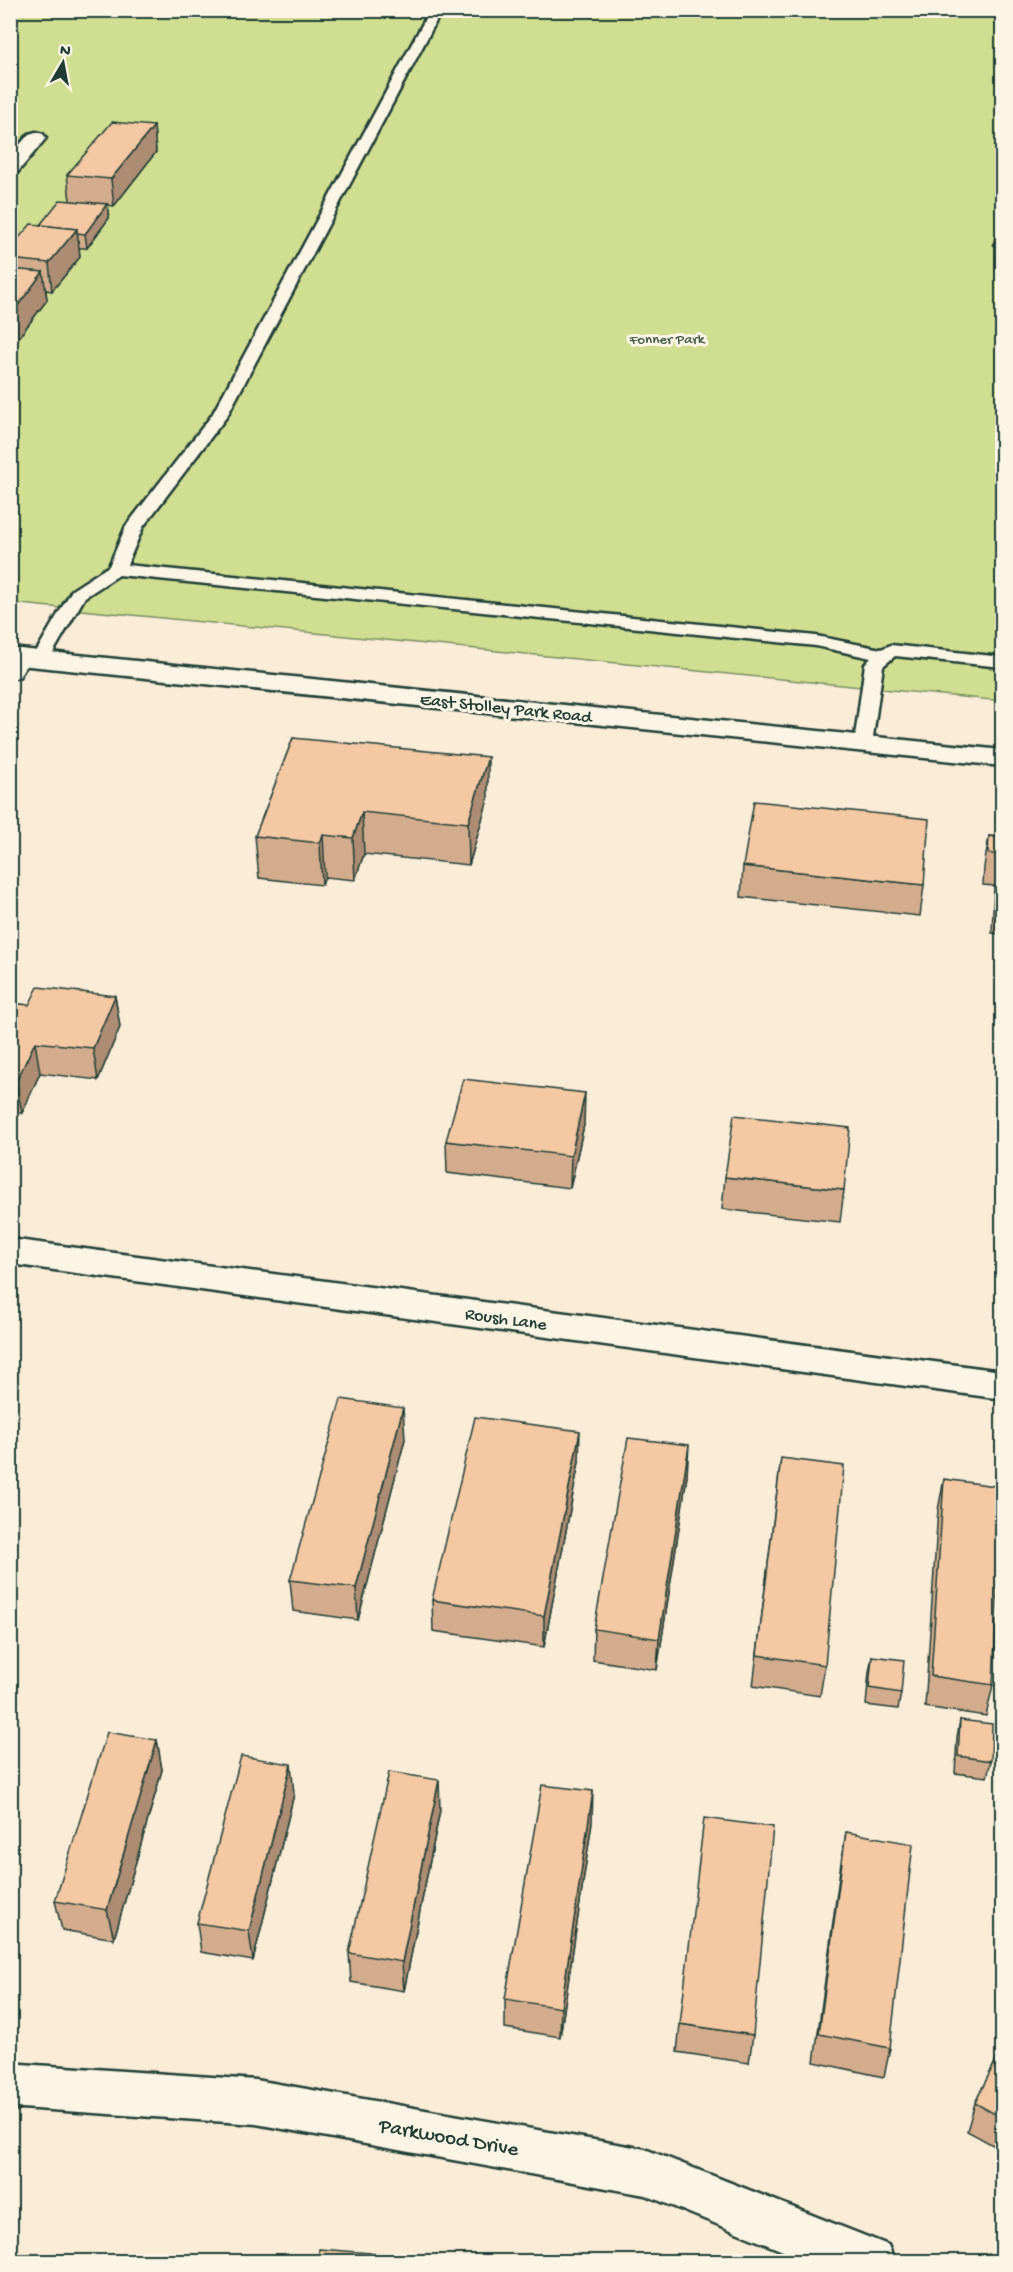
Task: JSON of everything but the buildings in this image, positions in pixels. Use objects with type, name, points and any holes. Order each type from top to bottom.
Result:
[{"type":"street","points":[[10,169],[36,138]]},
{"type":"street","name":"East Stolley Park Road","points":[[20,661],[1002,758]]},
{"type":"street","name":"Roush Lane","points":[[10,1251],[1002,1385]]},
{"type":"street","name":"Parkwood Drive","points":[[10,2089],[21,2086],[256,2102],[645,2172],[871,2262]]},
{"type":"lane","points":[[20,661],[78,594],[116,569],[135,526],[219,416],[436,10]]},
{"type":"lane","points":[[116,569],[816,641],[884,655]]},
{"type":"lane","points":[[863,744],[874,664],[891,650],[1002,662]]},
{"type":"green space","name":"Fonner Park","points":[[10,11],[1002,11],[1002,701],[11,603]]}]
